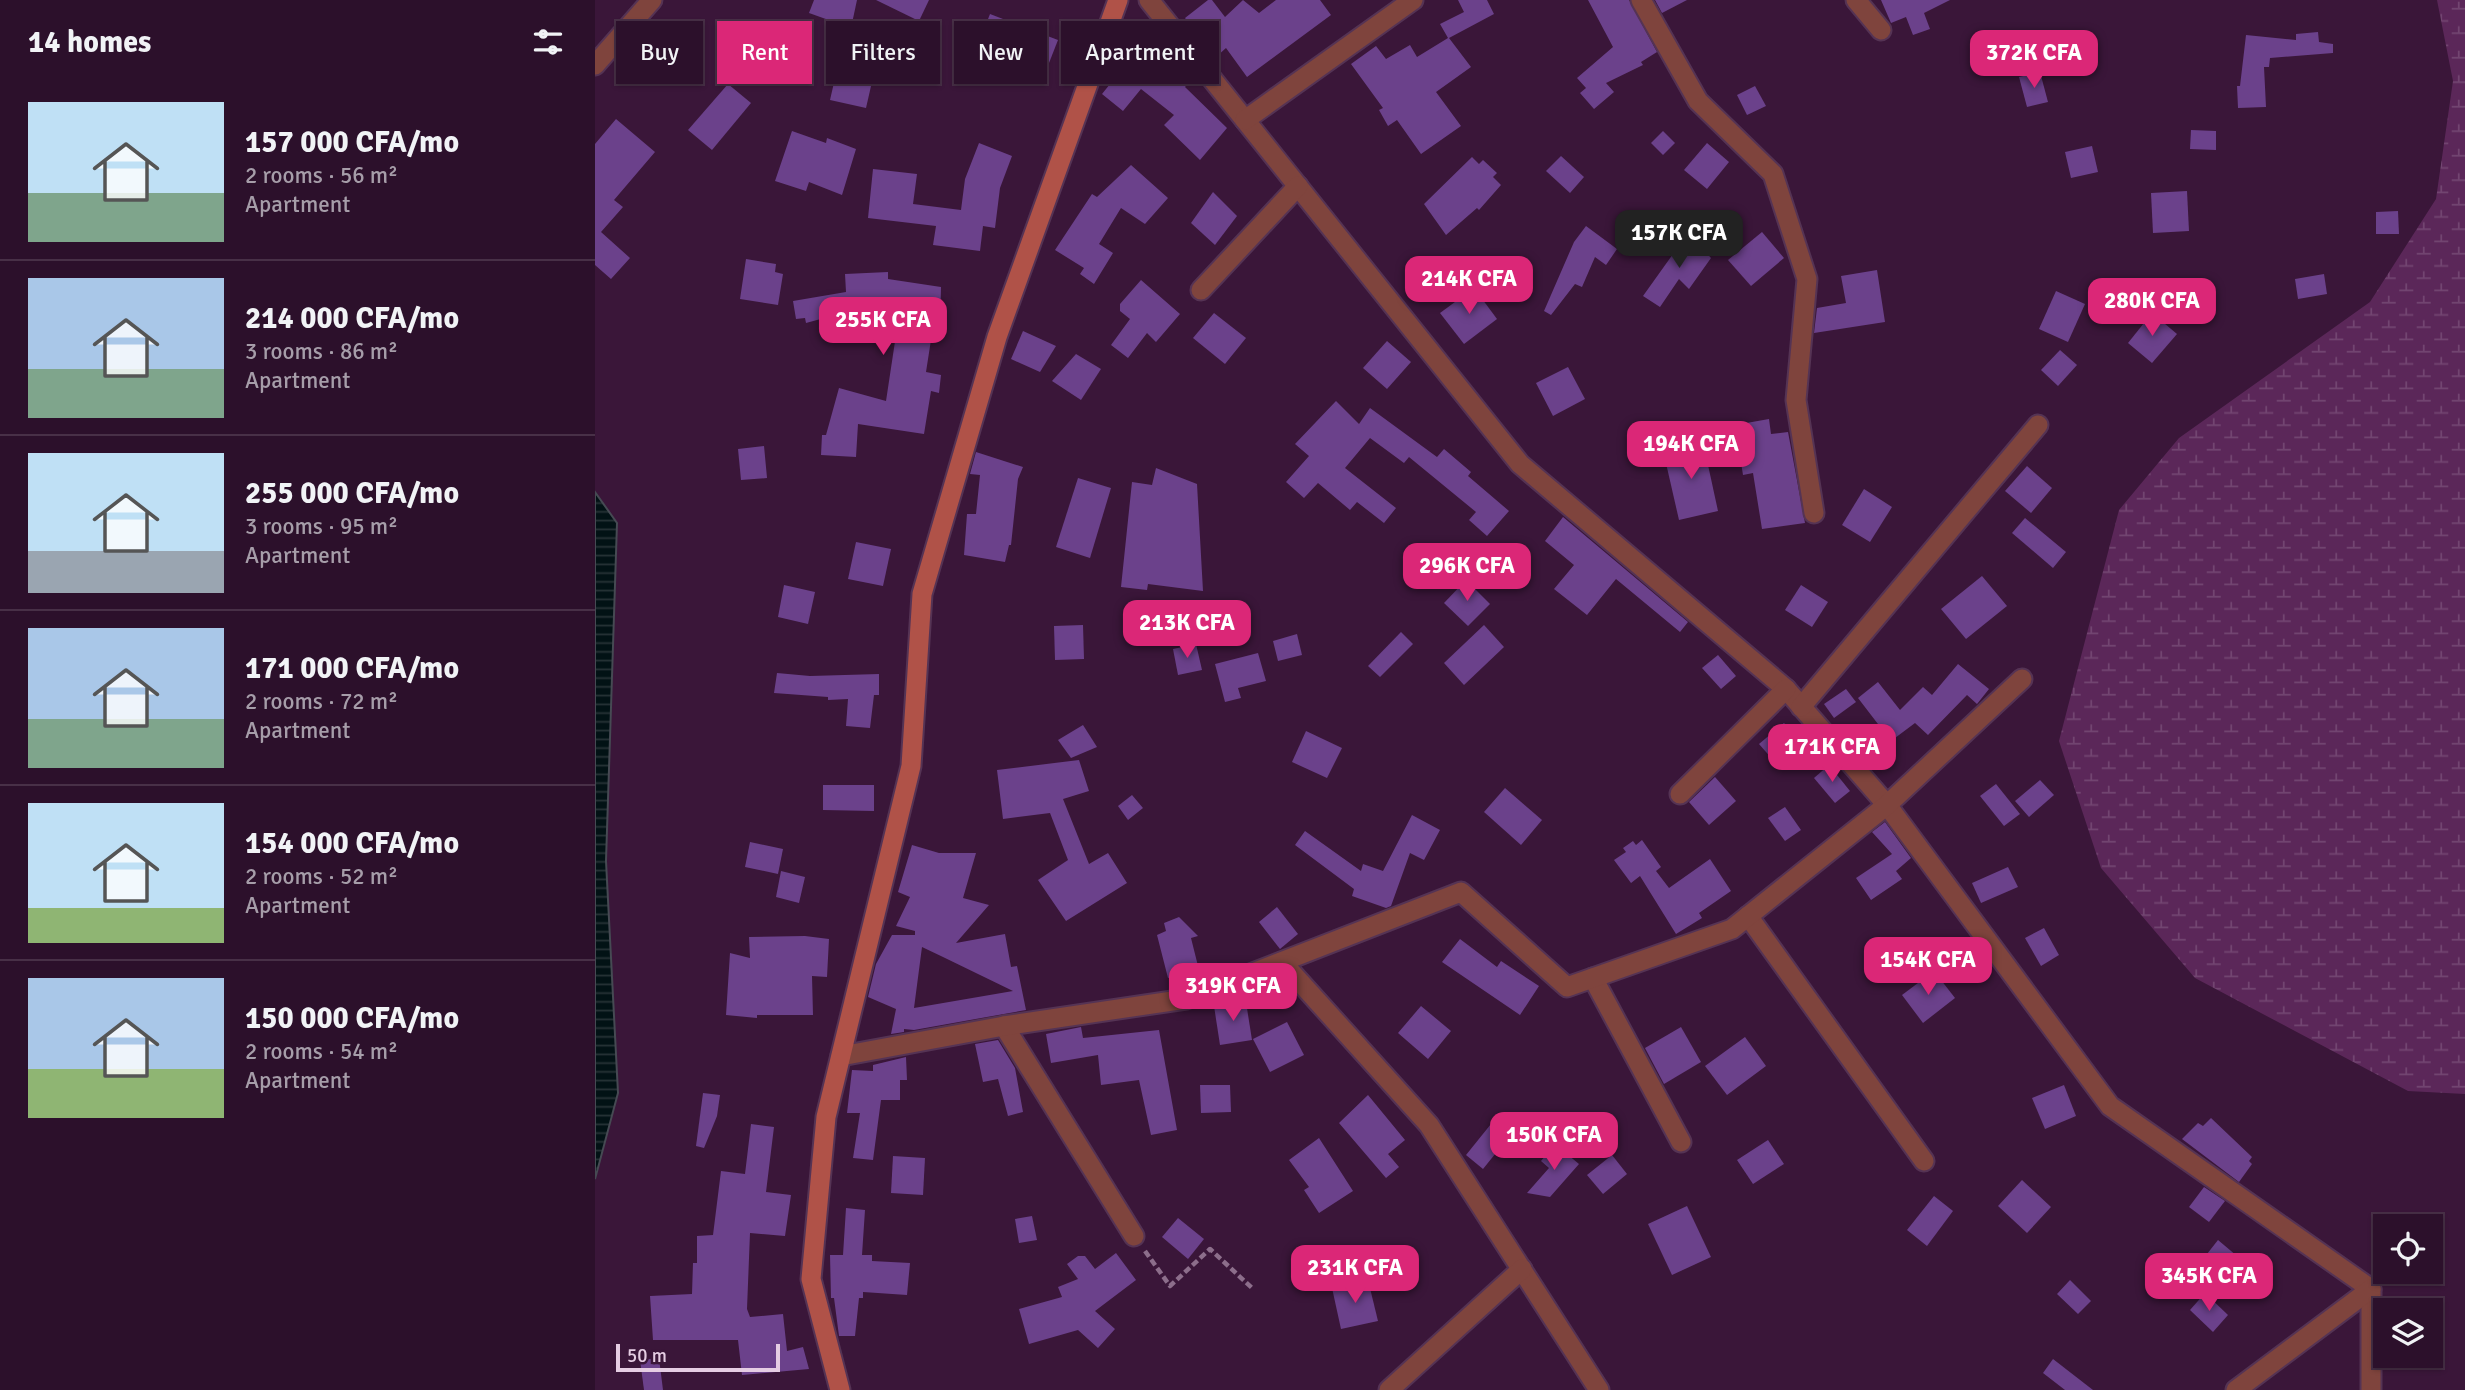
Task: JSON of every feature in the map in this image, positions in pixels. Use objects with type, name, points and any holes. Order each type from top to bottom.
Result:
[{"type":"main road","points":[[840,1390],[811,1279],[826,1117],[911,766],[922,594],[997,337],[1118,0]]},
{"type":"street","points":[[595,65],[652,0]]},
{"type":"street","points":[[1149,0],[1520,464],[1786,689],[1887,805],[2110,1106],[2371,1289]]},
{"type":"street","points":[[1245,120],[1413,0]]},
{"type":"street","points":[[1641,0],[1698,102],[1773,174],[1807,279],[1796,400],[1814,513]]},
{"type":"street","points":[[1856,0],[1881,30]]},
{"type":"street","points":[[1201,290],[1298,186]]},
{"type":"street","points":[[1801,707],[2038,425]]},
{"type":"street","points":[[841,1056],[1004,1026],[1186,999],[1461,892],[1567,987],[1732,929],[1887,805],[2022,679]]},
{"type":"street","points":[[1680,794],[1786,689]]},
{"type":"street","points":[[1748,916],[1924,1161]]},
{"type":"street","points":[[1282,962],[1429,1125],[1599,1390]]},
{"type":"street","points":[[1593,978],[1681,1142]]},
{"type":"street","points":[[1004,1026],[1134,1236]]},
{"type":"street","points":[[1389,1390],[1522,1269]]},
{"type":"street","points":[[2236,1390],[2371,1289]]},
{"type":"street","points":[[2371,1289],[2371,1390]]},
{"type":"path","points":[[1134,1236],[1170,1286],[1210,1249],[1252,1288]]},
{"type":"green space","points":[[2437,0],[2465,0],[2465,1094],[2408,1091],[2195,978],[2101,868],[2059,741],[2119,510],[2179,438],[2370,302],[2436,199],[2453,81]]},
{"type":"shaded area","points":[[595,492],[617,523],[606,861],[618,1093],[595,1179]]},
{"type":"building","points":[[814,0],[857,0],[852,21],[831,21],[809,13]]},
{"type":"building","points":[[876,0],[929,0],[919,21]]},
{"type":"building","points":[[1208,0],[1212,0],[1225,17],[1243,0],[1259,13],[1276,0],[1320,0],[1331,15],[1247,77],[1226,48],[1219,54],[1219,21],[1187,21],[1185,18]]},
{"type":"building","points":[[1458,0],[1487,0],[1494,14],[1449,38],[1471,67],[1436,92],[1461,126],[1421,154],[1397,120],[1388,126],[1379,110],[1383,108],[1351,64],[1376,46],[1386,59],[1410,45],[1417,57],[1448,38],[1440,24],[1464,12]]},
{"type":"building","points":[[1588,0],[1629,0],[1657,52],[1641,62],[1643,65],[1606,83],[1614,92],[1594,109],[1580,93],[1586,88],[1577,78],[1613,47]]},
{"type":"building","points":[[1655,0],[1687,0],[1662,13]]},
{"type":"building","points":[[1881,0],[1950,0],[1924,13],[1930,29],[1913,35],[1906,17],[1891,23]]},
{"type":"building","points":[[990,14],[1008,21],[987,21]]},
{"type":"building","points":[[2318,32],[2319,42],[2333,44],[2333,53],[2270,58],[2269,67],[2264,67],[2266,107],[2238,108],[2237,86],[2240,86],[2246,35],[2296,40],[2296,34]]},
{"type":"building","points":[[1047,36],[1058,40],[1049,63],[1047,62]]},
{"type":"building","points":[[2040,72],[2048,102],[2027,107],[2019,77]]},
{"type":"building","points":[[728,84],[751,103],[712,150],[688,130]]},
{"type":"building","points":[[834,84],[871,84],[866,108],[830,100]]},
{"type":"building","points":[[1110,84],[1187,84],[1185,87],[1227,128],[1200,160],[1164,125],[1174,115],[1141,89],[1123,111],[1102,94]]},
{"type":"building","points":[[1755,86],[1766,106],[1747,115],[1737,95]]},
{"type":"building","points":[[616,119],[655,152],[614,200],[623,207],[601,232],[630,258],[611,279],[595,265],[595,144]]},
{"type":"building","points":[[2191,130],[2216,131],[2216,150],[2190,149]]},
{"type":"building","points":[[792,131],[826,143],[827,138],[856,149],[842,195],[809,182],[806,191],[775,181]]},
{"type":"building","points":[[1663,131],[1675,143],[1663,155],[1651,143]]},
{"type":"building","points":[[979,143],[1012,156],[1000,188],[995,228],[983,226],[980,251],[933,245],[936,226],[868,218],[873,169],[917,174],[913,204],[961,210],[965,179]]},
{"type":"building","points":[[1707,143],[1729,162],[1707,189],[1684,170]]},
{"type":"building","points":[[2092,146],[2098,172],[2071,178],[2065,152]]},
{"type":"building","points":[[1561,156],[1584,177],[1570,193],[1546,171]]},
{"type":"building","points":[[1472,157],[1479,164],[1483,160],[1497,173],[1493,177],[1501,185],[1479,210],[1477,208],[1446,235],[1424,204]]},
{"type":"building","points":[[1131,165],[1168,198],[1145,224],[1121,208],[1099,244],[1113,253],[1094,284],[1080,274],[1084,268],[1055,250],[1092,194],[1097,197]]},
{"type":"building","points":[[2187,191],[2189,231],[2153,233],[2151,193]]},
{"type":"building","points":[[1213,192],[1237,216],[1215,245],[1191,223]]},
{"type":"building","points":[[2398,211],[2399,234],[2376,234],[2376,212]]},
{"type":"building","points":[[1586,226],[1617,249],[1606,265],[1595,257],[1582,287],[1575,284],[1551,315],[1544,311],[1574,242]]},
{"type":"building","points":[[1762,232],[1784,258],[1751,286],[1728,260]]},
{"type":"building","points":[[1688,233],[1711,258],[1689,289],[1679,279],[1660,307],[1643,296]]},
{"type":"building","points":[[746,259],[776,264],[775,272],[783,274],[778,305],[740,299]]},
{"type":"building","points":[[1877,270],[1885,322],[1814,333],[1817,308],[1846,303],[1841,276]]},
{"type":"building","points":[[888,272],[888,279],[941,287],[940,329],[933,327],[926,372],[941,375],[939,393],[931,391],[924,434],[858,424],[856,457],[821,455],[822,435],[826,435],[839,388],[886,401],[899,315],[850,311],[806,323],[805,318],[796,319],[793,301],[846,292],[845,274]]},
{"type":"building","points":[[2324,274],[2327,294],[2298,299],[2295,279]]},
{"type":"building","points":[[1141,280],[1180,314],[1156,342],[1147,333],[1128,358],[1111,345],[1130,319],[1120,311],[1120,304]]},
{"type":"building","points":[[1474,288],[1497,319],[1464,344],[1440,313]]},
{"type":"building","points":[[2056,291],[2085,304],[2068,342],[2039,329]]},
{"type":"building","points":[[1214,313],[1246,338],[1225,364],[1193,338]]},
{"type":"building","points":[[2152,313],[2177,334],[2152,363],[2128,343]]},
{"type":"building","points":[[1023,331],[1056,346],[1040,372],[1011,359]]},
{"type":"building","points":[[1387,341],[1411,362],[1387,389],[1363,368]]},
{"type":"building","points":[[2060,350],[2077,365],[2058,386],[2041,370]]},
{"type":"building","points":[[1076,354],[1101,369],[1081,400],[1052,381]]},
{"type":"building","points":[[1568,367],[1585,399],[1553,416],[1536,383]]},
{"type":"building","points":[[1336,401],[1359,424],[1370,408],[1437,457],[1444,449],[1471,472],[1468,476],[1509,511],[1487,536],[1469,520],[1476,512],[1409,457],[1404,463],[1370,438],[1345,468],[1396,508],[1384,523],[1357,502],[1350,510],[1318,483],[1304,498],[1286,482],[1309,456],[1295,444]]},
{"type":"building","points":[[1769,419],[1771,434],[1788,432],[1805,523],[1762,529],[1753,473],[1743,475],[1735,425]]},
{"type":"building","points":[[1703,442],[1718,511],[1679,520],[1663,450]]},
{"type":"building","points":[[764,446],[767,478],[741,480],[738,449]]},
{"type":"building","points":[[976,452],[1023,467],[1018,479],[1011,545],[1005,562],[964,555],[967,514],[976,514],[980,475],[970,474]]},
{"type":"building","points":[[2027,466],[2052,488],[2031,513],[2005,491]]},
{"type":"building","points":[[1156,468],[1197,484],[1203,591],[1148,584],[1147,590],[1121,587],[1132,482],[1152,485]]},
{"type":"building","points":[[1078,478],[1111,488],[1090,558],[1056,547]]},
{"type":"building","points":[[1864,489],[1892,507],[1870,542],[1842,525]]},
{"type":"building","points":[[1563,517],[1688,622],[1680,632],[1616,579],[1587,615],[1554,589],[1574,565],[1545,541]]},
{"type":"building","points":[[2025,518],[2066,552],[2053,568],[2012,533]]},
{"type":"building","points":[[856,542],[891,549],[883,586],[848,579]]},
{"type":"building","points":[[1982,576],[2007,606],[1966,639],[1941,609]]},
{"type":"building","points":[[1466,580],[1490,604],[1468,626],[1444,603]]},
{"type":"building","points":[[784,585],[815,592],[808,624],[778,617]]},
{"type":"building","points":[[1801,585],[1828,602],[1812,627],[1785,610]]},
{"type":"building","points":[[1083,625],[1084,659],[1055,660],[1054,626]]},
{"type":"building","points":[[1484,625],[1504,647],[1464,685],[1444,663]]},
{"type":"building","points":[[1401,632],[1413,644],[1380,677],[1368,666]]},
{"type":"building","points":[[1297,634],[1302,655],[1278,661],[1273,641]]},
{"type":"building","points":[[1196,644],[1202,670],[1178,675],[1173,649]]},
{"type":"building","points":[[1258,653],[1266,681],[1238,688],[1241,698],[1225,702],[1215,664]]},
{"type":"building","points":[[1718,655],[1736,676],[1721,689],[1702,668]]},
{"type":"building","points":[[1958,664],[1989,689],[1977,704],[1967,695],[1928,735],[1915,723],[1891,741],[1858,698],[1878,682],[1900,710],[1923,687],[1932,695]]},
{"type":"building","points":[[777,673],[810,676],[879,674],[879,695],[874,695],[870,728],[846,726],[848,699],[828,700],[828,697],[774,693]]},
{"type":"building","points":[[1846,689],[1856,702],[1834,718],[1824,704]]},
{"type":"building","points":[[1784,723],[1797,738],[1773,760],[1759,744]]},
{"type":"building","points":[[1083,725],[1097,747],[1071,758],[1058,740]]},
{"type":"building","points":[[1306,731],[1342,748],[1327,778],[1292,762]]},
{"type":"building","points":[[1079,760],[1089,791],[1063,799],[1089,864],[1108,853],[1127,883],[1066,921],[1038,880],[1068,860],[1050,813],[1003,819],[997,770]]},
{"type":"building","points":[[1829,765],[1850,791],[1835,803],[1814,778]]},
{"type":"building","points":[[1715,777],[1736,801],[1709,825],[1689,802]]},
{"type":"building","points":[[2040,780],[2054,795],[2029,817],[2015,801]]},
{"type":"building","points":[[1996,784],[2020,814],[2004,826],[1980,796]]},
{"type":"building","points":[[823,785],[874,785],[874,811],[823,810]]},
{"type":"building","points":[[1505,788],[1542,820],[1521,845],[1484,812]]},
{"type":"building","points":[[1132,795],[1143,808],[1128,820],[1118,806]]},
{"type":"building","points":[[1785,807],[1801,830],[1785,841],[1768,818]]},
{"type":"building","points":[[1412,815],[1440,830],[1424,860],[1410,853],[1391,906],[1386,908],[1352,896],[1354,889],[1295,845],[1305,831],[1361,871],[1363,864],[1383,871]]},
{"type":"building","points":[[1885,822],[1911,858],[1896,871],[1902,879],[1871,900],[1856,878],[1892,854],[1872,832]]},
{"type":"building","points":[[1642,840],[1661,867],[1656,871],[1669,888],[1710,859],[1731,891],[1699,913],[1702,918],[1676,934],[1640,876],[1631,883],[1614,860],[1626,852],[1623,848],[1633,841],[1636,845]]},
{"type":"building","points":[[750,842],[783,849],[778,874],[745,867]]},
{"type":"building","points":[[912,845],[939,853],[976,853],[963,898],[989,905],[956,943],[1005,934],[1011,967],[1017,966],[1026,1010],[914,1030],[904,1029],[904,1032],[891,1034],[896,1009],[868,997],[876,964],[892,935],[915,935],[915,931],[896,926],[910,897],[898,892]],"holes":[[[922,947],[1013,991],[914,1008]]]},
{"type":"building","points":[[2008,867],[2018,887],[1981,903],[1972,883]]},
{"type":"building","points":[[781,871],[805,877],[799,903],[776,897]]},
{"type":"building","points":[[1277,907],[1298,934],[1280,949],[1259,922]]},
{"type":"building","points":[[1179,917],[1198,936],[1191,938],[1199,970],[1168,978],[1157,935],[1166,931],[1164,923]]},
{"type":"building","points":[[2044,928],[2059,955],[2041,966],[2025,938]]},
{"type":"building","points":[[805,936],[829,939],[827,977],[812,976],[813,1015],[757,1015],[757,1018],[726,1015],[730,953],[750,958],[749,937]]},
{"type":"building","points":[[1460,939],[1497,967],[1501,961],[1539,986],[1520,1015],[1442,962]]},
{"type":"building","points":[[1934,971],[1955,998],[1923,1023],[1902,995]]},
{"type":"building","points":[[1246,1002],[1252,1040],[1220,1045],[1214,1006]]},
{"type":"building","points":[[1421,1006],[1451,1031],[1428,1059],[1398,1033]]},
{"type":"building","points":[[1287,1022],[1304,1055],[1270,1072],[1253,1039]]},
{"type":"building","points":[[1081,1027],[1083,1038],[1159,1030],[1177,1130],[1151,1135],[1139,1080],[1101,1085],[1098,1055],[1051,1063],[1046,1034]]},
{"type":"building","points":[[1681,1027],[1701,1062],[1664,1084],[1645,1048]]},
{"type":"building","points":[[1745,1037],[1766,1066],[1727,1095],[1705,1066]]},
{"type":"building","points":[[998,1040],[1015,1068],[1023,1112],[1008,1116],[998,1079],[983,1082],[975,1044]]},
{"type":"building","points":[[906,1057],[907,1080],[900,1080],[900,1100],[881,1100],[873,1160],[853,1158],[860,1113],[847,1113],[852,1070],[873,1071],[873,1065]]},
{"type":"building","points":[[1200,1085],[1230,1085],[1231,1112],[1201,1113]]},
{"type":"building","points":[[2064,1085],[2076,1116],[2045,1129],[2032,1098]]},
{"type":"building","points":[[703,1093],[720,1095],[717,1116],[704,1148],[696,1146]]},
{"type":"building","points":[[1368,1095],[1405,1140],[1388,1154],[1399,1167],[1386,1178],[1339,1123]]},
{"type":"building","points":[[2211,1118],[2252,1157],[2249,1161],[2252,1164],[2239,1182],[2182,1139],[2198,1123],[2203,1126]]},
{"type":"building","points":[[751,1124],[774,1127],[766,1192],[791,1195],[785,1236],[750,1233],[747,1309],[750,1317],[783,1314],[787,1351],[803,1347],[809,1369],[742,1375],[738,1340],[653,1340],[650,1296],[692,1294],[693,1263],[697,1263],[697,1236],[713,1235],[721,1171],[745,1174]]},
{"type":"building","points":[[1491,1124],[1508,1138],[1483,1169],[1466,1155]]},
{"type":"building","points":[[1319,1138],[1353,1191],[1319,1213],[1304,1190],[1309,1187],[1289,1160]]},
{"type":"building","points":[[1768,1140],[1784,1164],[1753,1184],[1737,1160]]},
{"type":"building","points":[[1555,1144],[1579,1164],[1550,1197],[1527,1193],[1549,1168],[1541,1161]]},
{"type":"building","points":[[1612,1155],[1627,1174],[1603,1194],[1587,1175]]},
{"type":"building","points":[[893,1156],[925,1158],[923,1195],[891,1193]]},
{"type":"building","points":[[2022,1180],[2051,1207],[2027,1233],[1998,1206]]},
{"type":"building","points":[[2204,1187],[2225,1201],[2209,1222],[2189,1207]]},
{"type":"building","points":[[1934,1196],[1953,1211],[1927,1246],[1907,1230]]},
{"type":"building","points":[[1687,1206],[1711,1257],[1672,1275],[1648,1224]]},
{"type":"building","points":[[846,1208],[865,1210],[862,1255],[872,1255],[872,1261],[910,1263],[907,1295],[863,1292],[863,1298],[859,1298],[855,1336],[839,1336],[834,1298],[831,1298],[830,1255],[843,1255]]},
{"type":"building","points":[[1032,1216],[1037,1240],[1019,1243],[1015,1219]]},
{"type":"building","points":[[1178,1218],[1204,1239],[1188,1259],[1162,1237]]},
{"type":"building","points":[[2218,1240],[2237,1256],[2226,1269],[2207,1254]]},
{"type":"building","points":[[1116,1253],[1136,1280],[1095,1311],[1115,1329],[1098,1348],[1078,1330],[1029,1344],[1019,1309],[1062,1297],[1058,1287],[1078,1279],[1067,1264],[1078,1256],[1085,1256],[1095,1269]]},
{"type":"building","points":[[1368,1280],[1378,1321],[1341,1329],[1332,1288]]},
{"type":"building","points":[[2070,1280],[2091,1301],[2078,1314],[2057,1294]]},
{"type":"building","points":[[2205,1293],[2228,1315],[2213,1332],[2190,1310]]},
{"type":"building","points":[[659,1358],[663,1390],[644,1390],[640,1360]]},
{"type":"building","points":[[2053,1359],[2093,1390],[2065,1390],[2043,1373]]}]
